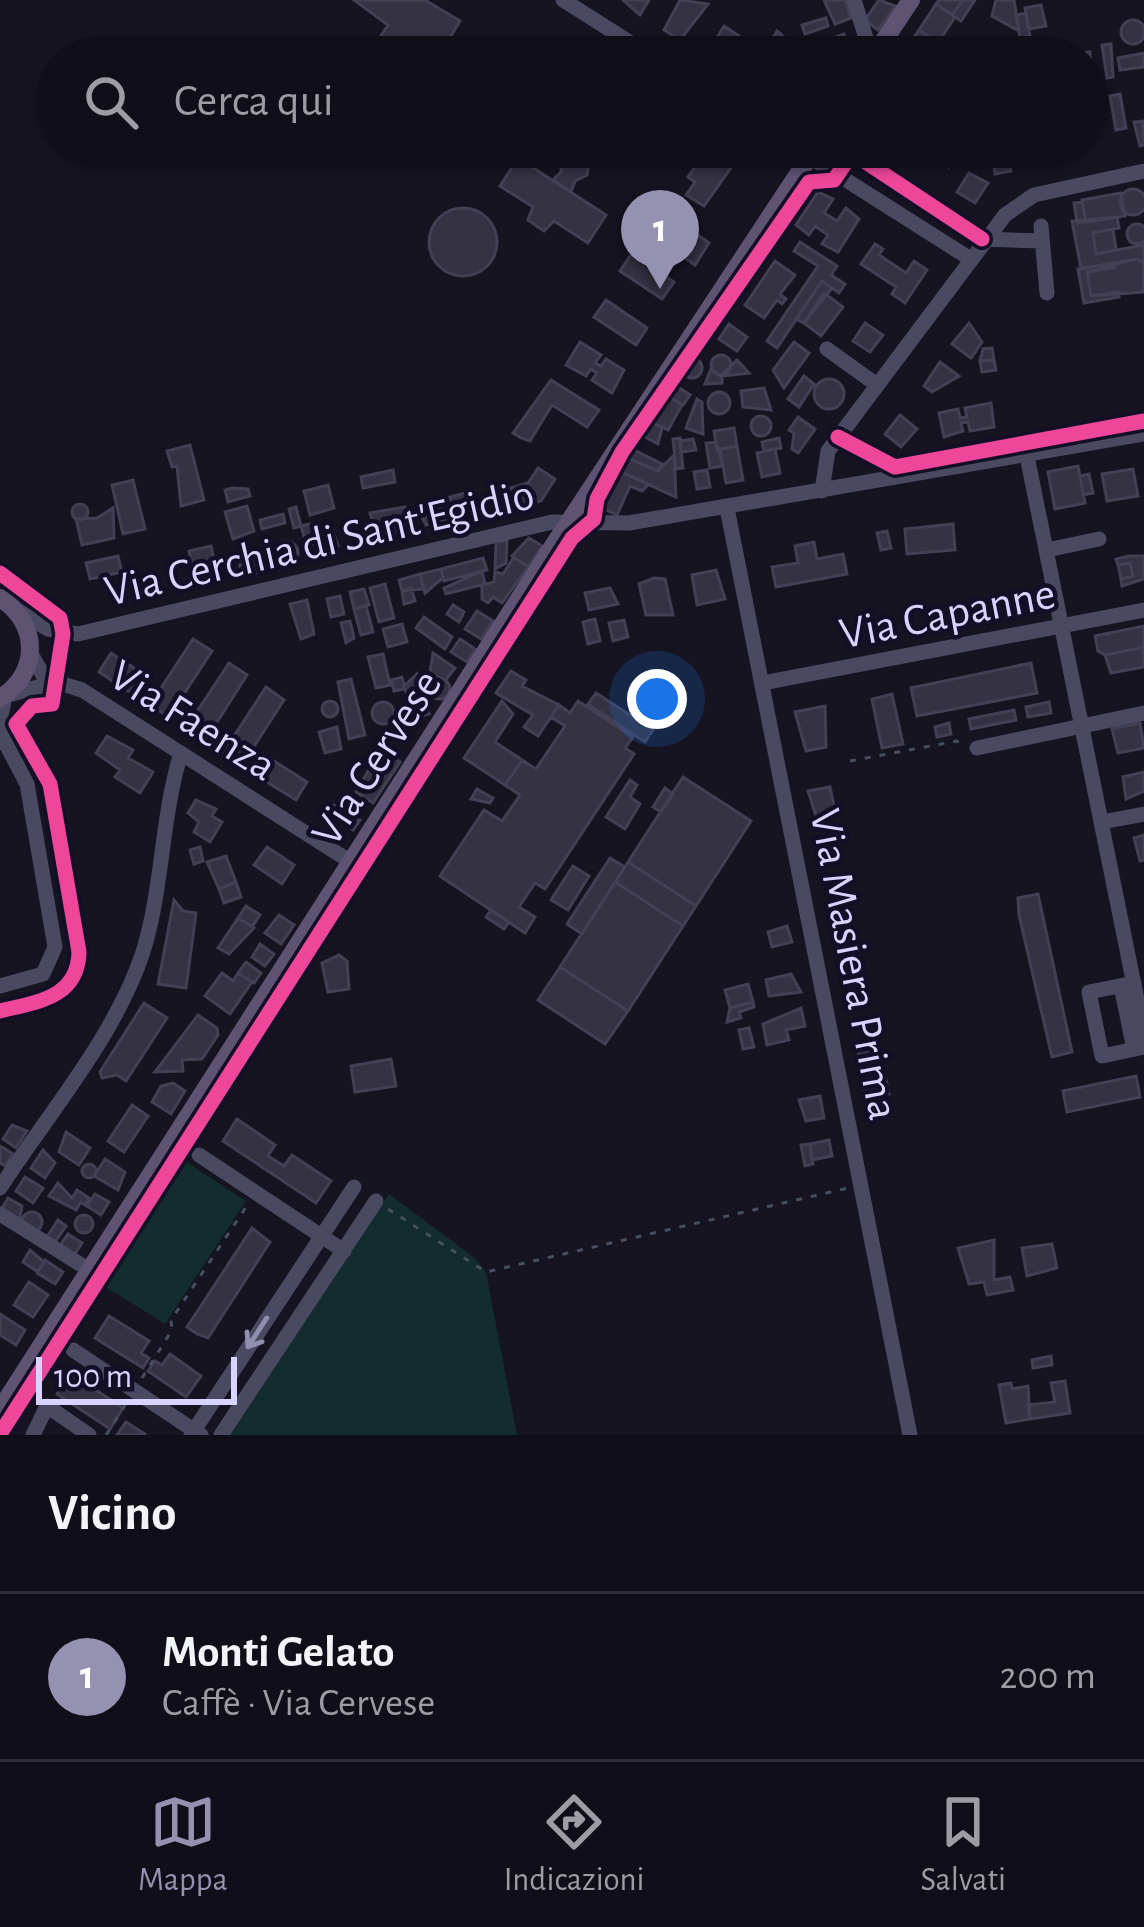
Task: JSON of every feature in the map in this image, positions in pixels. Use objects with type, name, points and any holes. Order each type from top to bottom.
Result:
[{"type":"main road","points":[[887,36],[911,0]]},
{"type":"main road","name":"Via Cervese","points":[[0,1410],[796,168]]},
{"type":"main road","points":[[2,697],[20,682],[31,654],[30,635],[7,603]]},
{"type":"street","points":[[563,0],[620,36]]},
{"type":"street","points":[[854,0],[866,36]]},
{"type":"street","points":[[834,168],[970,258]]},
{"type":"street","points":[[821,491],[828,451],[982,239],[1034,195],[1144,171]]},
{"type":"street","points":[[982,239],[1042,234],[1047,292]]},
{"type":"street","points":[[827,349],[877,385]]},
{"type":"street","name":"Via Cerchia di Sant'Egidio","points":[[7,603],[48,629],[78,634],[572,519],[629,523],[1144,434]]},
{"type":"street","points":[[1027,456],[1125,937],[1139,1048],[1102,1056],[1089,992],[1128,984]]},
{"type":"street","name":"Via Masiera Prima","points":[[727,508],[910,1435]]},
{"type":"street","points":[[1047,550],[1099,539]]},
{"type":"street","name":"Via Capanne","points":[[764,683],[1144,610]]},
{"type":"street","points":[[31,654],[43,675],[56,682]]},
{"type":"street","points":[[0,986],[44,974],[55,947],[27,784],[3,743],[2,697],[56,682]]},
{"type":"street","name":"Via Faenza","points":[[56,682],[82,690],[351,862]]},
{"type":"street","points":[[976,748],[1144,713]]},
{"type":"street","points":[[0,1188],[111,1019],[143,952],[167,796],[181,753]]},
{"type":"street","points":[[1102,822],[1144,814]]},
{"type":"street","points":[[1125,937],[1144,933]]},
{"type":"street","points":[[1128,984],[1144,1034]]},
{"type":"street","points":[[199,1156],[344,1251]]},
{"type":"street","points":[[74,1350],[195,1433],[354,1187]]},
{"type":"street","points":[[221,1435],[376,1201]]},
{"type":"street","points":[[0,1214],[91,1271]]},
{"type":"street","points":[[33,1435],[47,1406],[89,1435]]},
{"type":"path","points":[[850,761],[957,741],[959,751],[976,748]]},
{"type":"path","points":[[376,1201],[486,1272],[862,1185]]},
{"type":"path","points":[[106,1435],[172,1330],[171,1320],[256,1192]]},
{"type":"green space","points":[[182,1159],[246,1201],[165,1324],[101,1284]]},
{"type":"green space","points":[[389,1194],[475,1258],[486,1272],[517,1435],[229,1435]]},
{"type":"building","points":[[354,0],[425,0],[460,21],[451,36],[381,36],[388,25]]},
{"type":"building","points":[[623,0],[649,0],[640,15]]},
{"type":"building","points":[[680,0],[708,4],[683,36],[664,30]]},
{"type":"building","points":[[824,0],[845,0],[851,18],[835,24]]},
{"type":"building","points":[[879,0],[895,6],[878,30],[865,20]]},
{"type":"building","points":[[963,0],[952,15],[936,4]]},
{"type":"building","points":[[963,0],[975,0],[961,21],[952,15]]},
{"type":"building","points":[[996,0],[1014,0],[1019,31],[992,16]]},
{"type":"building","points":[[936,4],[955,17],[943,36],[928,36],[919,30]]},
{"type":"building","points":[[1041,5],[1046,26],[1029,29],[1025,8]]},
{"type":"building","points":[[1026,13],[1030,36],[1020,36],[1016,15]]},
{"type":"building","points":[[826,18],[828,26],[805,34],[802,25]]},
{"type":"building","points":[[1133,20],[1145,32],[1133,44],[1121,32]]},
{"type":"building","points":[[724,26],[739,36],[718,36]]},
{"type":"building","points":[[1108,44],[1113,77],[1108,78]]},
{"type":"building","points":[[1144,53],[1144,67],[1120,70],[1118,58]]},
{"type":"building","points":[[1120,94],[1126,128],[1116,130],[1110,96]]},
{"type":"building","points":[[1143,121],[1144,145],[1140,146],[1134,122]]},
{"type":"building","points":[[512,168],[533,168],[606,215],[588,243],[554,221],[544,231],[528,220],[533,207],[500,186]]},
{"type":"building","points":[[561,168],[588,168],[571,192],[553,180]]},
{"type":"building","points":[[694,168],[731,168],[704,206],[686,195],[695,182],[688,177]]},
{"type":"building","points":[[969,173],[988,183],[975,203],[957,192]]},
{"type":"building","points":[[1133,189],[1142,193],[1142,211],[1133,215],[1124,211],[1120,202],[1124,193]]},
{"type":"building","points":[[818,192],[833,199],[824,213],[837,221],[846,208],[859,219],[838,252],[822,244],[828,235],[815,226],[809,235],[796,225]]},
{"type":"building","points":[[1121,193],[1125,216],[1086,222],[1082,200]]},
{"type":"building","points":[[1082,202],[1086,221],[1077,223],[1074,203]]},
{"type":"building","points":[[463,208],[487,218],[497,242],[487,266],[463,276],[439,266],[429,242],[439,218]]},
{"type":"building","points":[[671,216],[709,243],[695,265],[657,238]]},
{"type":"building","points":[[1117,217],[1119,228],[1093,233],[1096,254],[1144,245],[1144,263],[1137,259],[1081,269],[1072,221]]},
{"type":"building","points":[[1130,227],[1144,227],[1144,241],[1130,241]]},
{"type":"building","points":[[1113,229],[1116,250],[1096,254],[1093,233]]},
{"type":"building","points":[[800,242],[837,266],[831,275],[845,284],[839,293],[822,281],[777,348],[767,341],[818,266],[794,251]]},
{"type":"building","points":[[875,244],[883,249],[879,255],[906,273],[914,261],[927,270],[905,303],[892,294],[896,287],[861,264]]},
{"type":"building","points":[[632,253],[674,282],[662,299],[620,271]]},
{"type":"building","points":[[1137,259],[1144,263],[1143,292],[1091,296],[1087,272]]},
{"type":"building","points":[[775,261],[795,275],[780,294],[786,299],[782,304],[777,300],[764,318],[745,305]]},
{"type":"building","points":[[1113,263],[1114,268],[1087,272],[1091,296],[1118,292],[1119,297],[1084,303],[1078,269]]},
{"type":"building","points":[[822,281],[832,288],[804,323],[796,319]]},
{"type":"building","points":[[824,293],[843,307],[821,336],[804,323]]},
{"type":"building","points":[[606,300],[647,328],[636,345],[594,317]]},
{"type":"building","points":[[865,323],[883,335],[870,352],[853,341]]},
{"type":"building","points":[[969,323],[982,342],[971,358],[952,344]]},
{"type":"building","points":[[729,324],[747,337],[737,351],[719,339]]},
{"type":"building","points":[[580,342],[601,355],[595,363],[601,366],[606,359],[624,370],[612,393],[592,380],[597,373],[591,369],[586,376],[566,365]]},
{"type":"building","points":[[794,342],[809,353],[784,388],[773,370]]},
{"type":"building","points":[[992,348],[994,360],[980,361],[983,349]]},
{"type":"building","points":[[721,355],[731,365],[721,375],[711,365]]},
{"type":"building","points":[[692,358],[702,368],[692,378],[682,368]]},
{"type":"building","points":[[737,360],[749,373],[722,376],[722,383],[705,384],[711,369],[720,376]]},
{"type":"building","points":[[994,360],[996,370],[982,372],[980,361]]},
{"type":"building","points":[[940,362],[959,376],[932,392],[924,386]]},
{"type":"building","points":[[804,376],[814,384],[799,407],[788,399]]},
{"type":"building","points":[[829,379],[840,383],[844,394],[840,405],[829,409],[818,405],[814,394],[818,383]]},
{"type":"building","points":[[551,380],[599,410],[587,427],[552,405],[530,441],[521,438],[513,433]]},
{"type":"building","points":[[670,382],[690,395],[683,405],[663,393]]},
{"type":"building","points":[[764,388],[771,410],[743,407],[741,391]]},
{"type":"building","points":[[719,392],[730,403],[719,414],[708,403]]},
{"type":"building","points":[[667,395],[682,405],[668,430],[650,421]]},
{"type":"building","points":[[697,399],[702,402],[703,434],[686,428]]},
{"type":"building","points":[[991,403],[994,427],[970,431],[968,422],[961,423],[963,431],[944,437],[939,413],[958,409],[960,418],[967,417],[965,408]]},
{"type":"building","points":[[900,415],[917,429],[901,447],[885,434]]},
{"type":"building","points":[[761,416],[771,426],[761,436],[751,426]]},
{"type":"building","points":[[798,417],[815,429],[798,453],[792,449],[794,433],[789,430]]},
{"type":"building","points":[[647,419],[662,428],[658,444],[638,433]]},
{"type":"building","points":[[734,428],[737,446],[717,450],[714,431]]},
{"type":"building","points":[[680,438],[683,468],[676,469],[673,439]]},
{"type":"building","points":[[779,438],[781,448],[764,451],[762,442]]},
{"type":"building","points":[[693,439],[696,450],[681,452],[680,441]]},
{"type":"building","points":[[716,442],[723,466],[710,468],[706,443]]},
{"type":"building","points":[[190,445],[204,500],[181,506],[177,466],[172,467],[167,451]]},
{"type":"building","points":[[737,446],[743,480],[726,483],[720,449]]},
{"type":"building","points":[[628,447],[662,464],[658,471],[623,456]]},
{"type":"building","points":[[775,449],[780,473],[762,477],[757,453]]},
{"type":"building","points":[[674,455],[676,497],[617,470],[623,456],[658,471]]},
{"type":"building","points":[[1078,466],[1085,503],[1055,509],[1048,472]]},
{"type":"building","points":[[538,468],[555,479],[541,501],[498,512],[493,493],[528,483]]},
{"type":"building","points":[[1133,469],[1138,496],[1107,501],[1102,474]]},
{"type":"building","points":[[393,470],[395,482],[363,488],[361,477]]},
{"type":"building","points":[[617,470],[649,484],[642,491],[630,486],[617,515],[600,507]]},
{"type":"building","points":[[707,470],[710,487],[697,489],[694,472]]},
{"type":"building","points":[[1089,474],[1093,493],[1083,495],[1080,476]]},
{"type":"building","points":[[133,480],[145,529],[123,534],[112,485]]},
{"type":"building","points":[[328,485],[334,508],[310,515],[304,491]]},
{"type":"building","points":[[248,489],[250,496],[228,502],[225,490]]},
{"type":"building","points":[[469,492],[474,511],[455,517],[450,497]]},
{"type":"building","points":[[441,503],[445,520],[431,523],[427,506]]},
{"type":"building","points":[[80,504],[88,512],[80,520],[72,512]]},
{"type":"building","points":[[247,506],[254,531],[233,539],[225,512]]},
{"type":"building","points":[[427,506],[431,523],[426,525],[418,509]]},
{"type":"building","points":[[296,507],[301,526],[294,528],[289,509]]},
{"type":"building","points":[[405,507],[410,529],[378,539],[370,513]]},
{"type":"building","points":[[113,508],[114,538],[82,545],[76,519],[97,518]]},
{"type":"building","points":[[283,514],[285,523],[262,529],[260,520]]},
{"type":"building","points":[[310,524],[316,543],[307,546],[301,526]]},
{"type":"building","points":[[953,524],[955,550],[907,554],[905,529]]},
{"type":"building","points":[[333,531],[338,546],[323,550],[319,534]]},
{"type":"building","points":[[887,531],[891,548],[881,550],[877,533]]},
{"type":"building","points":[[529,538],[542,546],[528,567],[512,556]]},
{"type":"building","points":[[507,540],[506,563],[495,569],[496,542]]},
{"type":"building","points":[[286,541],[298,553],[286,565],[274,553]]},
{"type":"building","points":[[814,542],[817,559],[843,554],[847,574],[776,587],[772,567],[798,563],[795,546]]},
{"type":"building","points":[[211,546],[217,573],[196,579],[189,551]]},
{"type":"building","points":[[250,555],[260,565],[250,575],[240,565]]},
{"type":"building","points":[[118,556],[122,572],[90,579],[86,563]]},
{"type":"building","points":[[1144,556],[1144,579],[1122,586],[1121,579],[1133,576],[1130,563],[1118,565],[1116,559]]},
{"type":"building","points":[[514,557],[528,567],[502,603],[493,597],[488,603],[482,599],[482,585],[494,582],[495,572],[503,574]]},
{"type":"building","points":[[483,558],[487,570],[444,581],[441,569]]},
{"type":"building","points":[[1130,563],[1133,576],[1121,579],[1118,565]]},
{"type":"building","points":[[441,569],[443,578],[425,593],[420,574]]},
{"type":"building","points":[[716,570],[725,599],[697,605],[692,575]]},
{"type":"building","points":[[482,571],[485,584],[446,594],[444,588]]},
{"type":"building","points":[[420,574],[424,589],[402,591],[399,580]]},
{"type":"building","points":[[665,579],[673,615],[646,615],[639,584]]},
{"type":"building","points":[[385,584],[394,618],[379,622],[370,588]]},
{"type":"building","points":[[411,588],[415,601],[404,604],[402,591]]},
{"type":"building","points":[[610,588],[618,604],[589,610],[585,593]]},
{"type":"building","points":[[364,589],[369,605],[354,609],[350,592]]},
{"type":"building","points":[[340,596],[344,614],[331,617],[327,599]]},
{"type":"building","points":[[307,600],[314,634],[301,639],[290,604]]},
{"type":"building","points":[[453,605],[464,612],[459,622],[447,614]]},
{"type":"building","points":[[366,606],[373,632],[361,635],[354,609]]},
{"type":"building","points":[[477,611],[493,621],[481,639],[465,629]]},
{"type":"building","points":[[424,617],[452,637],[445,649],[416,628]]},
{"type":"building","points":[[595,619],[600,641],[588,644],[583,622]]},
{"type":"building","points":[[624,620],[628,637],[613,641],[609,623]]},
{"type":"building","points":[[350,621],[354,638],[346,643],[341,623]]},
{"type":"building","points":[[402,624],[407,642],[388,647],[383,629]]},
{"type":"building","points":[[1144,626],[1144,647],[1105,655],[1098,651],[1095,636]]},
{"type":"building","points":[[193,639],[212,651],[169,717],[150,705]]},
{"type":"building","points":[[460,639],[475,649],[467,662],[451,652]]},
{"type":"building","points":[[1144,647],[1144,667],[1111,673],[1105,655]]},
{"type":"building","points":[[111,653],[143,674],[131,693],[99,672]]},
{"type":"building","points":[[433,653],[455,668],[445,681],[430,672]]},
{"type":"building","points":[[383,654],[390,685],[376,688],[368,657]]},
{"type":"building","points":[[229,663],[247,675],[205,741],[186,728]]},
{"type":"building","points":[[1031,663],[1037,693],[917,716],[911,688]]},
{"type":"building","points":[[511,671],[526,680],[522,686],[559,705],[538,736],[524,727],[533,715],[496,693]]},
{"type":"building","points":[[417,674],[424,699],[409,703],[405,689],[394,691],[391,680],[402,677],[404,686]]},
{"type":"building","points":[[351,679],[365,735],[349,739],[338,682]]},
{"type":"building","points":[[440,679],[450,689],[440,699],[430,689]]},
{"type":"building","points":[[266,687],[284,700],[242,765],[223,753]]},
{"type":"building","points":[[596,693],[653,730],[645,742],[588,704]]},
{"type":"building","points":[[892,694],[903,744],[882,748],[872,699]]},
{"type":"building","points":[[425,699],[429,714],[408,719],[404,704]]},
{"type":"building","points":[[330,701],[338,709],[330,717],[322,709]]},
{"type":"building","points":[[502,701],[513,714],[495,742],[522,760],[505,785],[464,758]]},
{"type":"building","points":[[578,701],[633,737],[625,748],[634,754],[545,889],[535,883],[519,907],[535,917],[525,933],[440,876],[484,810],[502,821],[520,795],[505,785],[522,760],[536,769],[565,726],[551,717],[559,705],[570,713]]},
{"type":"building","points":[[383,702],[394,713],[383,724],[372,713]]},
{"type":"building","points":[[1049,702],[1051,713],[1028,717],[1026,707]]},
{"type":"building","points":[[825,706],[826,747],[806,751],[795,712]]},
{"type":"building","points":[[1014,710],[1016,720],[971,729],[969,719]]},
{"type":"building","points":[[949,723],[951,734],[937,737],[935,727]]},
{"type":"building","points":[[1140,723],[1144,748],[1118,753],[1112,729]]},
{"type":"building","points":[[337,727],[341,749],[325,753],[319,732]]},
{"type":"building","points":[[107,736],[133,750],[128,758],[153,772],[140,793],[115,777],[120,770],[96,753]]},
{"type":"building","points":[[386,752],[400,762],[373,803],[356,792],[378,754]]},
{"type":"building","points":[[274,761],[307,782],[296,800],[262,779]]},
{"type":"building","points":[[1144,772],[1144,791],[1126,799],[1123,777]]},
{"type":"building","points":[[683,777],[751,821],[696,906],[628,862]]},
{"type":"building","points":[[630,780],[637,785],[630,797],[640,804],[625,829],[606,817]]},
{"type":"building","points":[[830,787],[836,815],[817,819],[808,791]]},
{"type":"building","points":[[665,788],[673,794],[661,812],[653,807]]},
{"type":"building","points":[[477,789],[493,798],[490,803],[471,799]]},
{"type":"building","points":[[196,800],[216,809],[212,816],[222,822],[210,842],[194,832],[199,822],[188,813]]},
{"type":"building","points":[[334,805],[360,820],[353,830],[328,814]]},
{"type":"building","points":[[1144,835],[1144,860],[1140,861],[1134,838]]},
{"type":"building","points":[[200,847],[203,861],[194,864],[190,850]]},
{"type":"building","points":[[267,847],[294,865],[282,884],[254,865]]},
{"type":"building","points":[[226,856],[236,882],[219,889],[207,862]]},
{"type":"building","points":[[610,858],[625,867],[582,934],[567,924]]},
{"type":"building","points":[[628,862],[696,906],[683,926],[615,882]]},
{"type":"building","points":[[573,866],[589,876],[568,910],[551,900]]},
{"type":"building","points":[[236,882],[241,897],[224,903],[219,889]]},
{"type":"building","points":[[615,882],[683,926],[628,1011],[560,967]]},
{"type":"building","points":[[1038,894],[1072,1052],[1052,1057],[1019,915],[1018,898]]},
{"type":"building","points":[[174,900],[183,911],[196,913],[186,988],[158,984]]},
{"type":"building","points":[[246,906],[260,915],[252,927],[238,918]]},
{"type":"building","points":[[491,910],[509,922],[504,929],[486,917]]},
{"type":"building","points":[[279,915],[294,925],[281,944],[265,933]]},
{"type":"building","points":[[238,918],[254,928],[229,954],[218,948]]},
{"type":"building","points":[[787,926],[792,942],[772,947],[768,932]]},
{"type":"building","points":[[260,944],[274,954],[265,966],[252,957]]},
{"type":"building","points":[[339,955],[347,961],[349,989],[328,992],[322,963]]},
{"type":"building","points":[[246,962],[261,973],[254,983],[238,973]]},
{"type":"building","points":[[560,967],[628,1011],[605,1044],[538,1000]]},
{"type":"building","points":[[222,973],[233,981],[238,973],[252,982],[230,1014],[205,996]]},
{"type":"building","points":[[791,974],[801,992],[769,996],[766,980]]},
{"type":"building","points":[[748,984],[753,1002],[730,1008],[725,990]]},
{"type":"building","points":[[753,1002],[754,1007],[739,1012],[741,1018],[727,1022],[730,1008]]},
{"type":"building","points":[[144,1003],[167,1018],[126,1081],[117,1075],[102,1078],[100,1072]]},
{"type":"building","points":[[801,1008],[805,1026],[786,1030],[789,1040],[767,1045],[763,1024]]},
{"type":"building","points":[[198,1015],[217,1028],[218,1035],[202,1059],[182,1060],[183,1071],[155,1072]]},
{"type":"building","points":[[749,1028],[754,1047],[743,1049],[739,1030]]},
{"type":"building","points":[[878,1041],[882,1060],[860,1064],[857,1045]]},
{"type":"building","points":[[391,1059],[396,1086],[355,1092],[351,1066]]},
{"type":"building","points":[[885,1075],[889,1094],[866,1100],[862,1080]]},
{"type":"building","points":[[1136,1076],[1140,1097],[1067,1112],[1063,1091]]},
{"type":"building","points":[[173,1083],[185,1091],[171,1114],[152,1102],[161,1086]]},
{"type":"building","points":[[820,1096],[824,1118],[806,1121],[799,1100]]},
{"type":"building","points":[[132,1105],[148,1116],[124,1152],[108,1141]]},
{"type":"building","points":[[237,1119],[275,1145],[268,1156],[284,1166],[292,1155],[331,1181],[316,1203],[223,1141]]},
{"type":"building","points":[[12,1125],[27,1131],[16,1148],[3,1139]]},
{"type":"building","points":[[66,1132],[90,1148],[79,1165],[59,1152]]},
{"type":"building","points":[[829,1140],[832,1156],[812,1160],[810,1144]]},
{"type":"building","points":[[810,1144],[813,1164],[805,1166],[801,1145]]},
{"type":"building","points":[[0,1146],[13,1154],[5,1166],[0,1163]]},
{"type":"building","points":[[43,1150],[55,1163],[45,1178],[31,1168]]},
{"type":"building","points":[[105,1159],[125,1172],[118,1190],[94,1176]]},
{"type":"building","points":[[89,1164],[96,1171],[89,1178],[82,1171]]},
{"type":"building","points":[[25,1177],[43,1188],[33,1203],[16,1191]]},
{"type":"building","points":[[58,1183],[72,1198],[77,1190],[89,1198],[85,1205],[81,1202],[76,1210],[49,1196]]},
{"type":"building","points":[[95,1194],[109,1202],[101,1215],[87,1206]]},
{"type":"building","points":[[8,1198],[22,1206],[19,1222],[1,1210]]},
{"type":"building","points":[[32,1212],[42,1222],[32,1232],[22,1222]]},
{"type":"building","points":[[84,1215],[93,1224],[84,1233],[75,1224]]},
{"type":"building","points":[[58,1220],[66,1226],[55,1242],[47,1237]]},
{"type":"building","points":[[252,1228],[270,1242],[208,1338],[197,1334],[187,1327]]},
{"type":"building","points":[[68,1234],[82,1243],[73,1257],[59,1247]]},
{"type":"building","points":[[994,1240],[994,1280],[1010,1277],[1013,1290],[987,1295],[984,1282],[969,1284],[958,1248]]},
{"type":"building","points":[[1052,1244],[1057,1268],[1027,1276],[1022,1248]]},
{"type":"building","points":[[30,1250],[44,1262],[38,1272],[23,1262]]},
{"type":"building","points":[[45,1260],[63,1272],[55,1284],[37,1273]]},
{"type":"building","points":[[29,1282],[48,1295],[33,1317],[14,1305]]},
{"type":"building","points":[[0,1314],[25,1330],[16,1345],[0,1335]]},
{"type":"building","points":[[109,1316],[149,1341],[141,1353],[149,1358],[143,1368],[95,1338]]},
{"type":"building","points":[[170,1354],[201,1376],[186,1397],[148,1371],[155,1361],[162,1365]]},
{"type":"building","points":[[1051,1356],[1052,1365],[1033,1368],[1032,1360]]},
{"type":"building","points":[[70,1373],[123,1408],[110,1429],[57,1394]]},
{"type":"building","points":[[1065,1381],[1070,1413],[1030,1419],[1028,1405],[1055,1402],[1051,1383]]},
{"type":"building","points":[[1011,1383],[1012,1389],[1028,1386],[1030,1419],[1006,1423],[999,1385]]},
{"type":"building","points":[[126,1422],[145,1434],[145,1435],[117,1435]]},
{"type":"cycle path","points":[[0,1434],[572,538],[594,519],[597,499],[622,452],[809,182],[834,180],[842,168]]},
{"type":"cycle path","points":[[875,168],[982,239]]},
{"type":"cycle path","points":[[838,437],[895,467],[1144,421]]},
{"type":"cycle path","points":[[0,573],[60,618],[63,634],[52,704],[32,706],[16,724],[50,784],[79,952],[77,967],[63,989],[41,1001],[0,1011]]},
{"type":"place","name":"Monti Gelato","points":[[660,289]]}]
